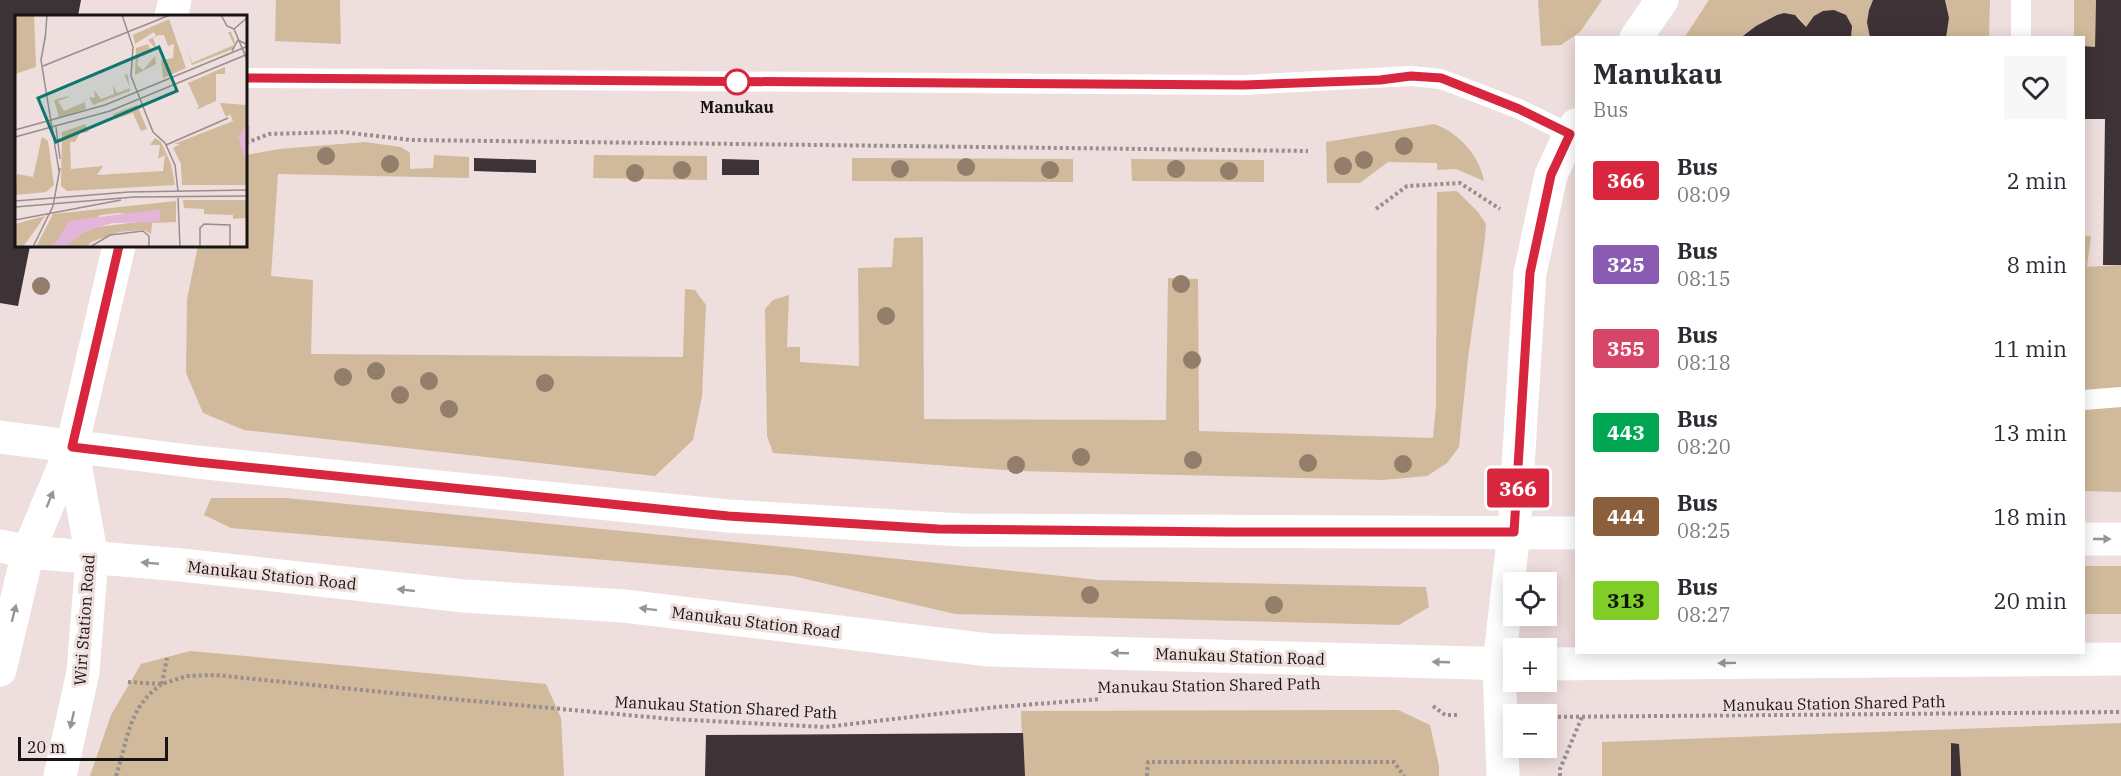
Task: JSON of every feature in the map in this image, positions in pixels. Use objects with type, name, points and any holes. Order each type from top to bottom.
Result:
[{"type":"main road","points":[[171,15],[175,0]]},
{"type":"main road","points":[[1637,36],[1662,0]]},
{"type":"main road","points":[[1508,638],[1530,273],[1551,175],[1573,129]]},
{"type":"main road","points":[[0,670],[14,549],[72,447],[119,248]]},
{"type":"main road","points":[[0,437],[208,463],[728,516],[938,529],[1575,533]]},
{"type":"main road","name":"Wiri Station Road","points":[[60,776],[83,672],[92,558],[72,447]]},
{"type":"main road","points":[[2085,539],[2121,539]]},
{"type":"main road","name":"Manukau Station Road","points":[[14,549],[465,596],[624,606],[989,650],[1503,664]]},
{"type":"main road","points":[[1557,664],[2032,656],[2121,659]]},
{"type":"main road","points":[[1503,776],[1505,692]]},
{"type":"lane","points":[[2021,0],[2021,36]]},
{"type":"lane","points":[[248,78],[1244,85],[1380,80],[1411,76],[1441,78],[1573,129]]},
{"type":"lane","points":[[2085,400],[2121,397]]},
{"type":"path","points":[[248,142],[269,134],[342,132],[411,140],[1308,151]]},
{"type":"path","points":[[1376,209],[1407,186],[1460,183],[1505,213]]},
{"type":"path","points":[[116,776],[138,706],[148,693],[162,684],[167,658]]},
{"type":"path","name":"Manukau Station Shared Path","points":[[128,682],[162,684],[187,676],[215,675],[671,719],[825,728],[997,707],[1108,698]]},
{"type":"path","points":[[1429,704],[1445,715],[1464,716]]},
{"type":"path","name":"Manukau Station Shared Path","points":[[1557,717],[2121,712]]},
{"type":"path","points":[[1560,776],[1560,769],[1582,717]]},
{"type":"path","points":[[1147,776],[1148,762],[1394,762],[1404,776]]},
{"type":"shaded area","points":[[276,0],[340,0],[341,44],[275,41]]},
{"type":"shaded area","points":[[1538,0],[1602,0],[1580,32],[1561,45],[1541,46]]},
{"type":"shaded area","points":[[1709,0],[1873,0],[1868,18],[1870,36],[1851,36],[1852,26],[1809,24],[1806,27],[1799,18],[1784,13],[1756,26],[1741,36],[1685,36]]},
{"type":"shaded area","points":[[1945,0],[1990,0],[1989,36],[1946,36],[1949,18]]},
{"type":"shaded area","points":[[2074,0],[2096,0],[2095,47],[2085,46],[2085,36],[2074,36]]},
{"type":"shaded area","points":[[1434,124],[1451,133],[1466,146],[1478,163],[1484,181],[1456,169],[1437,170],[1437,163],[1388,162],[1360,183],[1327,183],[1326,142]]},
{"type":"shaded area","points":[[365,142],[401,147],[410,153],[410,169],[433,168],[434,155],[469,157],[469,178],[278,174],[271,276],[313,280],[311,354],[683,357],[685,289],[695,290],[706,305],[702,396],[693,440],[655,476],[244,430],[203,413],[186,373],[187,299],[198,248],[248,248],[248,155],[279,149]]},
{"type":"shaded area","points":[[594,155],[707,156],[707,180],[593,178]]},
{"type":"shaded area","points":[[852,158],[1073,159],[1073,182],[852,181]]},
{"type":"shaded area","points":[[1131,159],[1264,160],[1264,182],[1132,181]]},
{"type":"shaded area","points":[[1457,191],[1478,212],[1486,224],[1485,239],[1468,358],[1459,447],[1447,463],[1427,476],[1383,480],[1019,471],[773,453],[767,436],[765,309],[773,300],[789,295],[787,347],[800,347],[800,362],[859,366],[858,268],[892,267],[894,238],[923,237],[924,419],[1166,420],[1168,278],[1198,279],[1199,431],[1433,438],[1436,406],[1437,192]]},
{"type":"shaded area","points":[[2085,236],[2091,236],[2087,267],[2121,265],[2121,492],[2085,491]]},
{"type":"shaded area","points":[[211,498],[286,498],[1099,580],[1426,587],[1429,607],[1399,625],[955,614],[793,576],[231,528],[204,515]]},
{"type":"shaded area","points":[[2085,566],[2121,566],[2121,614],[2085,614]]},
{"type":"shaded area","points":[[190,651],[546,684],[561,718],[564,776],[90,776],[111,715],[141,664]]},
{"type":"shaded area","points":[[1398,710],[1430,725],[1439,776],[1023,776],[1021,711]]},
{"type":"shaded area","points":[[2121,723],[2121,776],[1602,776],[1602,742]]},
{"type":"building","points":[[0,0],[81,0],[78,15],[15,15],[15,248],[30,248],[18,306],[0,303]]},
{"type":"building","points":[[1873,0],[1945,0],[1949,18],[1946,36],[1870,36],[1867,22]]},
{"type":"building","points":[[2096,0],[2121,0],[2121,265],[2103,265],[2105,119],[2085,119],[2085,46],[2095,47]]},
{"type":"building","points":[[1834,10],[1846,15],[1852,26],[1851,36],[1743,36],[1756,26],[1784,13],[1795,15],[1806,27],[1814,16],[1823,11]]},
{"type":"building","points":[[474,158],[536,160],[536,173],[474,171]]},
{"type":"building","points":[[722,159],[759,160],[759,175],[722,175]]},
{"type":"building","points":[[1023,733],[1025,776],[705,776],[706,735]]},
{"type":"building","points":[[1951,743],[1959,744],[1961,776],[1951,776]]},
{"type":"bus line","name":"366","points":[[119,248],[72,447],[197,462],[728,516],[938,529],[1514,532],[1530,273],[1551,175],[1570,134],[1519,109],[1441,78],[1411,76],[1380,80],[1244,85],[248,78]]},
{"type":"place","name":"Manukau","points":[[737,82]]}]
